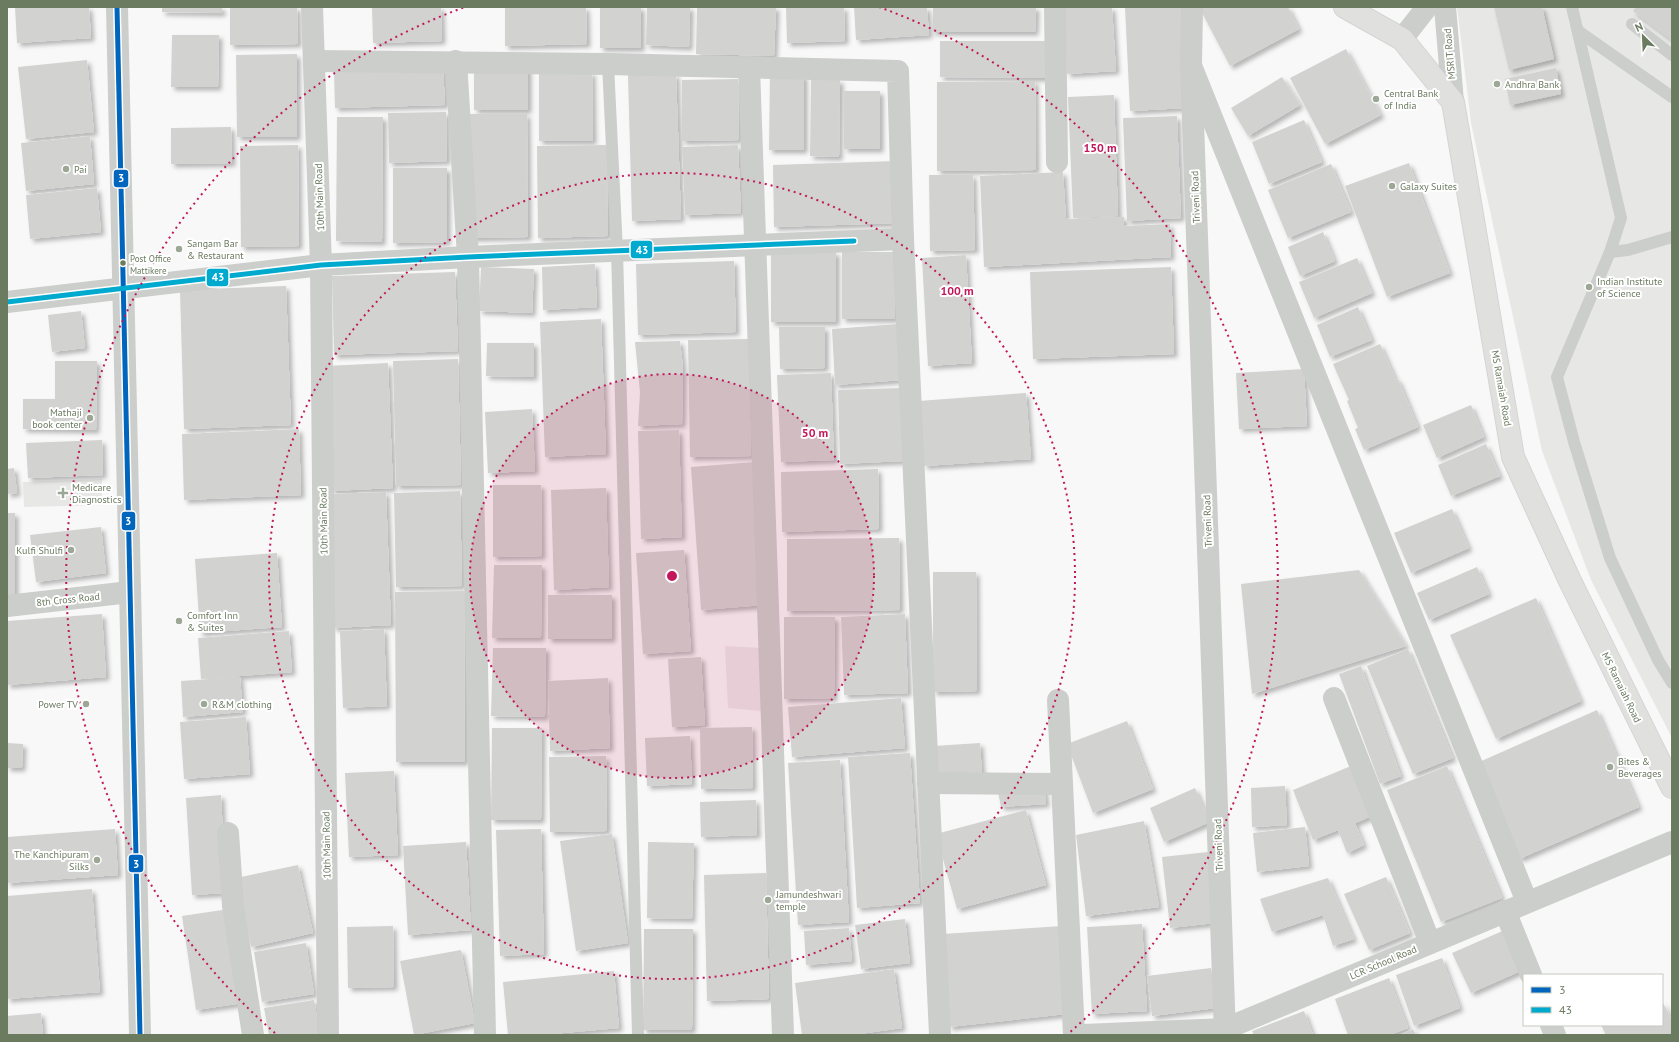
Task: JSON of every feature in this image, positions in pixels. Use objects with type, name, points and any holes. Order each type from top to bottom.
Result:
[{"type":"main road","name":"MS Ramaiah Road","points":[[1345,7],[1402,39],[1453,102],[1513,457],[1570,581],[1672,787]]},
{"type":"street","points":[[117,7],[140,1035]]},
{"type":"street","name":"10th Main Road","points":[[312,7],[321,265],[328,1035]]},
{"type":"street","points":[[1055,7],[1057,162]]},
{"type":"street","name":"Triveni Road","points":[[1192,7],[1191,65],[1225,1032]]},
{"type":"street","points":[[1402,39],[1427,7]]},
{"type":"street","name":"MSRIT Road","points":[[1445,7],[1453,102]]},
{"type":"street","points":[[314,61],[456,61],[898,71],[903,239],[940,1035]]},
{"type":"street","points":[[456,61],[468,257],[485,1035]]},
{"type":"street","points":[[1191,65],[1527,902]]},
{"type":"street","points":[[749,67],[783,1035]]},
{"type":"street","points":[[7,302],[321,265],[468,257],[903,239]]},
{"type":"street","name":"8th Cross Road","points":[[7,606],[130,592]]},
{"type":"street","points":[[1334,698],[1430,943]]},
{"type":"street","points":[[1058,700],[1074,1035]]},
{"type":"street","points":[[928,783],[1062,784]]},
{"type":"street","points":[[228,833],[233,906],[253,1035]]},
{"type":"street","name":"LCR School Road","points":[[1083,1035],[1225,1032],[1505,911],[1672,842]]},
{"type":"street","points":[[1505,911],[1531,974]]},
{"type":"lane","points":[[1572,7],[1621,218],[1610,252],[1557,377],[1574,442],[1610,558],[1658,660],[1672,683]]},
{"type":"lane","points":[[1632,24],[1672,55]]},
{"type":"lane","points":[[1578,31],[1672,97]]},
{"type":"lane","points":[[608,64],[617,251],[638,1035]]},
{"type":"lane","points":[[1610,252],[1628,250],[1672,237]]},
{"type":"shaded area","name":"Indian Institute of Science","points":[[1457,7],[1672,7],[1672,738],[1591,580],[1542,451],[1471,123]]},
{"type":"shaded area","name":"Medicare Diagnostics","points":[[102,479],[102,505],[24,507],[23,482]]},
{"type":"shaded area","points":[[725,646],[762,648],[761,711],[728,708]]},
{"type":"building","points":[[15,7],[89,7],[91,38],[17,43]]},
{"type":"building","points":[[162,7],[222,7],[222,13],[162,12]]},
{"type":"building","points":[[230,7],[297,7],[298,44],[230,45]]},
{"type":"building","points":[[372,7],[441,7],[442,41],[373,43]]},
{"type":"building","points":[[505,7],[586,7],[587,44],[505,46]]},
{"type":"building","points":[[600,7],[641,7],[641,48],[600,48]]},
{"type":"building","points":[[647,7],[690,7],[689,47],[646,45]]},
{"type":"building","points":[[697,7],[776,7],[774,56],[696,54]]},
{"type":"building","points":[[786,7],[844,7],[845,41],[787,43]]},
{"type":"building","points":[[854,7],[927,7],[929,35],[856,40]]},
{"type":"building","points":[[933,7],[1036,7],[1035,32],[932,32]]},
{"type":"building","points":[[1064,7],[1112,7],[1116,71],[1067,74]]},
{"type":"building","points":[[1125,7],[1181,7],[1186,108],[1130,111]]},
{"type":"building","points":[[1199,7],[1288,7],[1299,29],[1230,66]]},
{"type":"building","points":[[1494,7],[1542,7],[1554,59],[1509,70]]},
{"type":"building","points":[[1636,7],[1672,7],[1672,40],[1633,11]]},
{"type":"building","points":[[172,35],[219,35],[218,87],[171,87]]},
{"type":"building","points":[[940,41],[1047,41],[1047,78],[940,77]]},
{"type":"building","points":[[1346,49],[1381,115],[1325,144],[1290,78]]},
{"type":"building","points":[[297,54],[297,137],[237,137],[236,55]]},
{"type":"building","points":[[87,60],[94,132],[26,139],[18,67]]},
{"type":"building","points":[[474,66],[528,66],[528,110],[474,110]]},
{"type":"building","points":[[443,67],[445,105],[335,108],[334,71]]},
{"type":"building","points":[[1556,68],[1561,94],[1510,105],[1505,79]]},
{"type":"building","points":[[539,72],[592,72],[593,141],[539,141]]},
{"type":"building","points":[[676,74],[681,219],[632,221],[628,75]]},
{"type":"building","points":[[770,74],[804,75],[804,150],[769,150]]},
{"type":"building","points":[[1282,77],[1300,105],[1248,136],[1231,108]]},
{"type":"building","points":[[738,79],[739,140],[682,141],[682,80]]},
{"type":"building","points":[[811,79],[840,80],[839,157],[810,156]]},
{"type":"building","points":[[1035,81],[1036,170],[937,171],[937,82]]},
{"type":"building","points":[[844,91],[880,91],[880,149],[844,149]]},
{"type":"building","points":[[1114,95],[1118,216],[1073,218],[1068,97]]},
{"type":"building","points":[[446,112],[447,161],[389,163],[388,113]]},
{"type":"building","points":[[469,114],[527,114],[528,237],[470,238]]},
{"type":"building","points":[[1177,116],[1181,218],[1127,221],[1123,118]]},
{"type":"building","points":[[337,117],[383,117],[382,242],[336,241]]},
{"type":"building","points":[[1304,120],[1322,162],[1269,184],[1252,142]]},
{"type":"building","points":[[231,127],[232,163],[171,164],[171,128]]},
{"type":"building","points":[[90,136],[94,184],[26,191],[21,143]]},
{"type":"building","points":[[298,145],[299,246],[241,247],[240,146]]},
{"type":"building","points":[[607,145],[608,236],[538,238],[537,146]]},
{"type":"building","points":[[738,145],[741,213],[685,215],[682,147]]},
{"type":"building","points":[[896,161],[898,223],[774,227],[773,165]]},
{"type":"building","points":[[1409,163],[1450,273],[1387,297],[1345,186]]},
{"type":"building","points":[[1331,164],[1351,212],[1288,238],[1268,190]]},
{"type":"building","points":[[393,168],[447,168],[447,242],[393,243]]},
{"type":"building","points":[[1063,172],[1066,219],[1124,217],[1124,226],[1170,224],[1171,257],[984,267],[980,176]]},
{"type":"building","points":[[929,175],[973,175],[975,250],[930,251]]},
{"type":"building","points":[[97,188],[101,232],[30,239],[26,195]]},
{"type":"building","points":[[1323,232],[1335,261],[1300,276],[1288,247]]},
{"type":"building","points":[[771,252],[836,252],[836,322],[771,322]]},
{"type":"building","points":[[842,252],[895,252],[895,319],[842,319]]},
{"type":"building","points":[[966,255],[972,363],[928,366],[922,258]]},
{"type":"building","points":[[1357,258],[1372,293],[1314,318],[1299,282]]},
{"type":"building","points":[[734,261],[736,332],[638,335],[636,264]]},
{"type":"building","points":[[595,264],[597,307],[543,310],[542,267]]},
{"type":"building","points":[[481,267],[534,269],[532,313],[479,311]]},
{"type":"building","points":[[1171,267],[1174,354],[1033,359],[1030,272]]},
{"type":"building","points":[[455,272],[458,351],[334,355],[332,276]]},
{"type":"building","points":[[286,286],[291,425],[184,429],[180,290]]},
{"type":"building","points":[[1358,307],[1372,340],[1330,357],[1317,325]]},
{"type":"building","points":[[81,311],[85,348],[52,352],[48,315]]},
{"type":"building","points":[[601,319],[606,454],[545,457],[540,322]]},
{"type":"building","points":[[898,324],[902,380],[835,385],[832,329]]},
{"type":"building","points":[[779,327],[825,327],[825,368],[780,369]]},
{"type":"building","points":[[748,339],[751,456],[690,457],[688,340]]},
{"type":"building","points":[[680,341],[683,368],[682,424],[638,426],[640,392],[635,342]]},
{"type":"building","points":[[487,343],[534,343],[534,377],[486,376]]},
{"type":"building","points":[[1380,344],[1396,380],[1398,379],[1418,427],[1364,450],[1355,429],[1358,428],[1347,401],[1349,400],[1333,364]]},
{"type":"building","points":[[458,359],[461,485],[396,486],[393,361]]},
{"type":"building","points":[[55,361],[97,361],[96,430],[23,429],[23,399],[55,399]]},
{"type":"building","points":[[388,363],[393,488],[331,491],[326,366]]},
{"type":"building","points":[[1304,369],[1307,426],[1239,429],[1236,373]]},
{"type":"building","points":[[831,373],[834,460],[781,462],[777,375]]},
{"type":"building","points":[[901,388],[903,461],[840,464],[838,390]]},
{"type":"building","points":[[1026,393],[1031,459],[924,466],[919,401]]},
{"type":"building","points":[[1471,405],[1484,437],[1437,458],[1423,425]]},
{"type":"building","points":[[532,409],[535,471],[488,473],[485,412]]},
{"type":"building","points":[[299,429],[301,495],[184,500],[182,434]]},
{"type":"building","points":[[679,430],[682,537],[641,539],[638,431]]},
{"type":"building","points":[[102,440],[103,475],[28,478],[26,443]]},
{"type":"building","points":[[1486,444],[1500,476],[1451,496],[1438,465]]},
{"type":"building","points":[[754,462],[764,605],[701,610],[691,467]]},
{"type":"building","points":[[14,468],[17,493],[7,494],[7,469]]},
{"type":"building","points":[[878,469],[879,529],[782,532],[781,472]]},
{"type":"building","points":[[493,485],[541,485],[542,556],[493,557]]},
{"type":"building","points":[[606,488],[609,587],[554,590],[551,490]]},
{"type":"building","points":[[460,491],[462,586],[396,587],[394,493]]},
{"type":"building","points":[[386,492],[391,625],[333,628],[329,494]]},
{"type":"building","points":[[1452,509],[1469,548],[1411,573],[1394,533]]},
{"type":"building","points":[[7,513],[15,513],[15,596],[7,596]]},
{"type":"building","points":[[101,527],[106,573],[36,582],[30,535]]},
{"type":"building","points":[[899,538],[900,610],[787,611],[787,539]]},
{"type":"building","points":[[684,550],[691,651],[643,654],[636,553]]},
{"type":"building","points":[[277,553],[282,627],[200,633],[195,559]]},
{"type":"building","points":[[494,565],[542,565],[541,638],[492,638]]},
{"type":"building","points":[[1477,567],[1489,594],[1429,620],[1417,593]]},
{"type":"building","points":[[1359,570],[1406,646],[1252,694],[1241,584]]},
{"type":"building","points":[[933,572],[976,572],[977,691],[933,692]]},
{"type":"building","points":[[464,591],[465,762],[396,762],[395,592]]},
{"type":"building","points":[[548,595],[612,595],[612,639],[548,639]]},
{"type":"building","points":[[1536,598],[1581,701],[1496,739],[1450,635]]},
{"type":"building","points":[[102,614],[106,677],[7,685],[7,621]]},
{"type":"building","points":[[905,614],[908,693],[844,695],[841,617]]},
{"type":"building","points":[[784,617],[835,617],[834,698],[784,699]]},
{"type":"building","points":[[384,629],[387,706],[343,708],[340,631]]},
{"type":"building","points":[[289,631],[292,672],[201,679],[198,638]]},
{"type":"building","points":[[493,648],[546,648],[545,717],[491,716]]},
{"type":"building","points":[[1408,649],[1453,758],[1413,774],[1367,666]]},
{"type":"building","points":[[701,657],[705,725],[672,727],[668,659]]},
{"type":"building","points":[[1361,666],[1401,776],[1380,784],[1339,674]]},
{"type":"building","points":[[240,677],[243,712],[183,717],[181,681]]},
{"type":"building","points":[[608,678],[610,748],[550,751],[548,681]]},
{"type":"building","points":[[901,698],[905,748],[792,757],[788,707]]},
{"type":"building","points":[[1597,710],[1639,807],[1519,859],[1477,763]]},
{"type":"building","points":[[246,717],[250,774],[184,779],[180,722]]},
{"type":"building","points":[[1127,721],[1153,789],[1093,813],[1067,744]]},
{"type":"building","points":[[752,727],[753,788],[701,789],[700,728]]},
{"type":"building","points":[[492,728],[542,728],[541,820],[491,820]]},
{"type":"building","points":[[690,736],[692,784],[647,786],[645,738]]},
{"type":"building","points":[[7,743],[23,744],[22,768],[7,768]]},
{"type":"building","points":[[980,743],[982,775],[935,778],[934,746]]},
{"type":"building","points":[[910,753],[920,903],[857,908],[848,757]]},
{"type":"building","points":[[606,756],[607,831],[550,832],[549,757]]},
{"type":"building","points":[[840,760],[849,922],[798,925],[788,763]]},
{"type":"building","points":[[1351,766],[1372,816],[1355,823],[1364,845],[1347,853],[1338,830],[1313,840],[1293,790]]},
{"type":"building","points":[[1447,766],[1502,898],[1441,922],[1387,790]]},
{"type":"building","points":[[394,771],[398,855],[349,857],[345,773]]},
{"type":"building","points":[[1044,786],[1046,804],[1001,807],[998,792]]},
{"type":"building","points":[[1285,786],[1287,825],[1252,827],[1251,788]]},
{"type":"building","points":[[1195,788],[1210,822],[1164,842],[1150,808]]},
{"type":"building","points":[[221,795],[226,893],[192,895],[186,798]]},
{"type":"building","points":[[756,800],[757,835],[701,837],[700,802]]},
{"type":"building","points":[[1026,810],[1046,885],[957,909],[936,834]]},
{"type":"building","points":[[1144,821],[1159,907],[1086,916],[1076,835]]},
{"type":"building","points":[[1305,827],[1309,866],[1257,872],[1253,833]]},
{"type":"building","points":[[115,829],[118,875],[7,883],[7,837]]},
{"type":"building","points":[[541,829],[544,954],[500,956],[496,830]]},
{"type":"building","points":[[612,834],[628,943],[576,951],[560,841]]},
{"type":"building","points":[[466,842],[471,930],[408,935],[403,846]]},
{"type":"building","points":[[648,842],[694,843],[692,919],[647,918]]},
{"type":"building","points":[[1208,852],[1215,923],[1170,928],[1162,857]]},
{"type":"building","points":[[298,865],[313,933],[251,947],[236,878]]},
{"type":"building","points":[[766,873],[769,999],[707,1001],[704,875]]},
{"type":"building","points":[[1386,877],[1410,933],[1369,950],[1344,894]]},
{"type":"building","points":[[1328,878],[1354,939],[1333,946],[1323,915],[1272,932],[1260,899]]},
{"type":"building","points":[[92,889],[100,992],[7,999],[7,896]]},
{"type":"building","points":[[229,909],[243,1003],[196,1010],[182,916]]},
{"type":"building","points":[[905,919],[910,963],[861,969],[855,925]]},
{"type":"building","points":[[1142,924],[1147,1011],[1092,1014],[1087,927]]},
{"type":"building","points":[[393,926],[394,987],[348,988],[347,927]]},
{"type":"building","points":[[1062,926],[1066,1014],[949,1027],[943,934]]},
{"type":"building","points":[[849,928],[852,961],[806,965],[804,931]]},
{"type":"building","points":[[644,929],[693,929],[692,1030],[643,1030]]},
{"type":"building","points":[[1507,929],[1525,969],[1471,993],[1452,953]]},
{"type":"building","points":[[306,943],[314,994],[262,1002],[254,952]]},
{"type":"building","points":[[461,950],[475,1023],[414,1035],[400,961]]},
{"type":"building","points":[[1442,958],[1460,1008],[1414,1026],[1396,975]]},
{"type":"building","points":[[1211,968],[1216,1008],[1152,1016],[1147,976]]},
{"type":"building","points":[[894,969],[902,1028],[852,1035],[802,1035],[795,983]]},
{"type":"building","points":[[614,971],[619,1028],[541,1035],[508,1035],[503,982]]},
{"type":"building","points":[[1389,978],[1408,1028],[1390,1035],[1348,1035],[1335,999]]},
{"type":"building","points":[[314,1000],[320,1035],[269,1035],[264,1008]]},
{"type":"building","points":[[1663,1003],[1672,1020],[1672,1035],[1606,1035],[1602,1026],[1663,1026]]},
{"type":"building","points":[[1304,1011],[1313,1035],[1254,1035],[1252,1031]]},
{"type":"building","points":[[41,1013],[43,1035],[7,1035],[7,1016]]},
{"type":"building","points":[[1413,1029],[1416,1035],[1400,1035]]},
{"type":"transit line","name":"3","points":[[117,7],[140,1035]]},
{"type":"transit line","name":"43","points":[[7,302],[321,265],[468,257],[854,241]]},
{"type":"place","name":"Andhra Bank","points":[[1497,84]]},
{"type":"place","name":"Central Bank of India","points":[[1376,99]]},
{"type":"place","name":"Pai","points":[[66,169]]},
{"type":"place","name":"Galaxy Suites","points":[[1392,186]]},
{"type":"place","name":"Sangam Bar & Restaurant","points":[[179,249]]},
{"type":"place","name":"Post Office Mattikere","points":[[123,263]]},
{"type":"place","name":"Indian Institute of Science","points":[[1589,287]]},
{"type":"place","name":"Mathaji book center","points":[[90,418]]},
{"type":"place","name":"Medicare Diagnostics","points":[[63,493]]},
{"type":"place","name":"Kulfi Shulfi","points":[[71,550]]},
{"type":"place","name":"Comfort Inn & Suites","points":[[179,621]]},
{"type":"place","name":"Power TV","points":[[86,704]]},
{"type":"place","name":"R&M clothing","points":[[204,704]]},
{"type":"place","name":"Bites & Beverages","points":[[1610,767]]},
{"type":"place","name":"The Kanchipuram Silks","points":[[97,860]]},
{"type":"place","name":"Jamundeshwari temple","points":[[768,900]]}]
